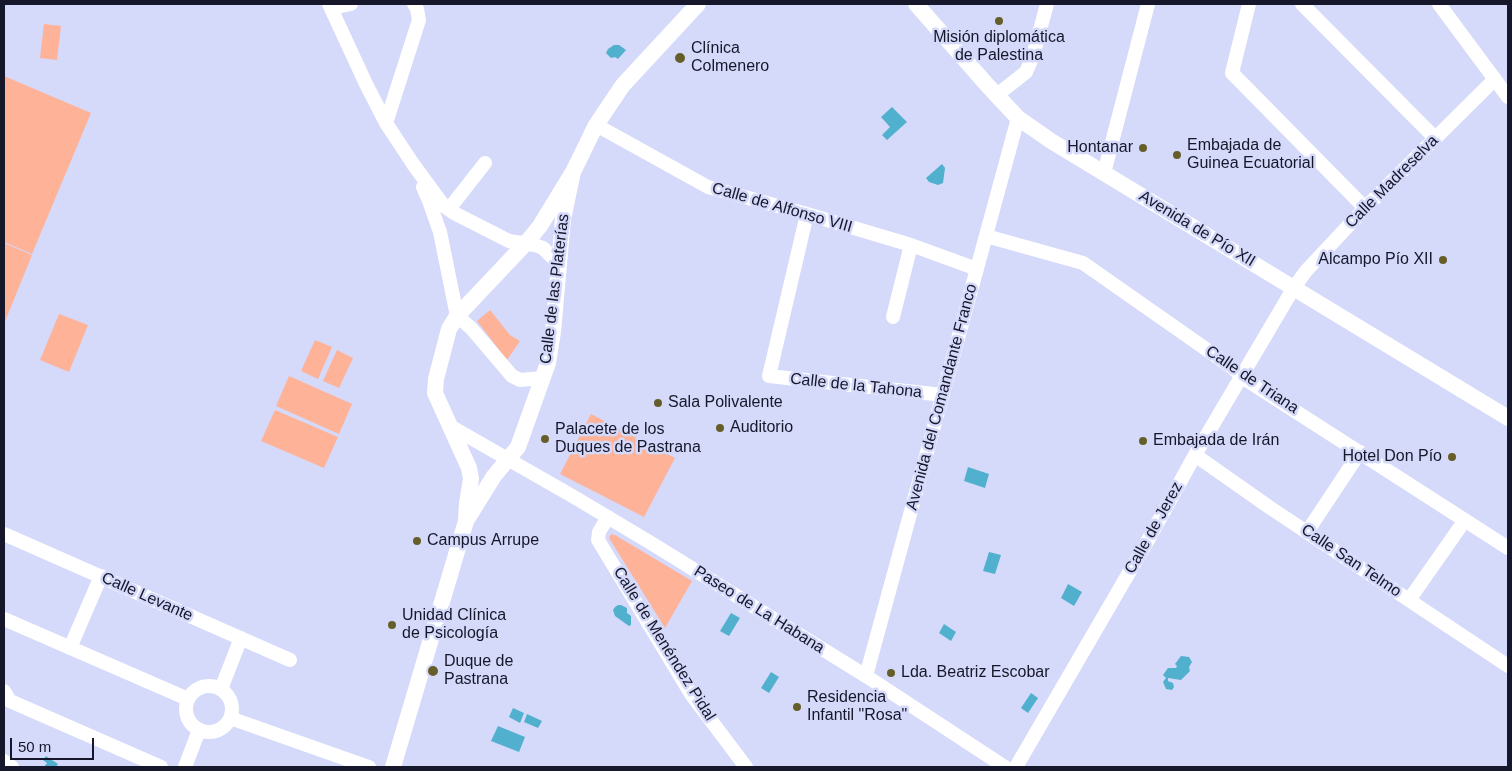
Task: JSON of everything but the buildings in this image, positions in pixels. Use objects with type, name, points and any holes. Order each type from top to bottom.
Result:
[{"type":"main road","points":[[393,767],[466,521],[470,473],[467,461],[437,399],[435,387],[448,335],[457,316],[540,226],[573,172],[596,125],[622,85],[698,4]]},
{"type":"main road","name":"Avenida de Pío XII","points":[[916,4],[1018,118],[1051,141],[1508,418]]},
{"type":"main road","name":"Calle de las Platerías","points":[[466,521],[494,476],[518,448],[543,378],[551,347],[563,219],[573,172]]},
{"type":"street","points":[[351,4],[330,6],[386,123],[437,197],[449,209],[505,239],[543,248],[559,264]]},
{"type":"street","points":[[386,123],[419,20],[418,9],[414,4]]},
{"type":"street","points":[[997,95],[1026,72],[1033,56],[1047,4]]},
{"type":"street","points":[[1104,173],[1148,4]]},
{"type":"street","points":[[1235,4],[1248,10],[1232,73],[1365,208]]},
{"type":"street","points":[[1302,4],[1435,138]]},
{"type":"street","points":[[1440,4],[1508,97]]},
{"type":"street","name":"Calle Madreselva","points":[[1293,289],[1306,271],[1365,208],[1495,79]]},
{"type":"street","name":"Avenida del Comandante Franco","points":[[866,676],[1018,118]]},
{"type":"street","name":"Calle de Alfonso VIII","points":[[596,125],[708,188],[807,214],[911,245],[977,269]]},
{"type":"street","points":[[449,209],[485,163]]},
{"type":"street","points":[[413,164],[430,201],[440,232],[457,316],[471,328],[512,376],[520,380],[543,378]]},
{"type":"street","name":"Calle de la Tahona","points":[[807,214],[769,376],[943,395]]},
{"type":"street","name":"Calle de Triana","points":[[986,236],[1083,262],[1233,368],[1242,377],[1508,548]]},
{"type":"street","points":[[893,317],[911,245]]},
{"type":"street","name":"Calle de Jerez","points":[[1016,767],[1148,540],[1195,455],[1293,289]]},
{"type":"street","name":"Paseo de La Habana","points":[[450,426],[608,517],[866,676],[1005,767]]},
{"type":"street","points":[[1307,532],[1360,452]]},
{"type":"street","name":"Calle San Telmo","points":[[1195,455],[1508,666]]},
{"type":"street","name":"Calle de Menéndez Pidal","points":[[608,517],[598,532],[598,540],[692,694],[746,767]]},
{"type":"street","points":[[1409,600],[1464,520]]},
{"type":"street","name":"Calle Levante","points":[[4,534],[290,660]]},
{"type":"street","points":[[70,648],[101,576]]},
{"type":"street","points":[[4,619],[188,699]]},
{"type":"street","points":[[220,689],[241,638]]},
{"type":"street","points":[[213,686],[220,689],[229,698],[232,711],[230,718],[220,729],[206,732],[199,730],[193,726],[186,714],[188,699],[198,688],[213,686]]},
{"type":"street","points":[[4,691],[10,701],[161,767]]},
{"type":"street","points":[[230,718],[369,767]]},
{"type":"street","points":[[185,767],[199,730]]},
{"type":"street","points":[[4,761],[12,767]]},
{"type":"shaded area","points":[[44,24],[61,26],[57,60],[40,58]]},
{"type":"shaded area","points":[[4,76],[91,113],[32,254],[4,242]]},
{"type":"shaded area","points":[[4,243],[32,255],[4,324]]},
{"type":"shaded area","points":[[490,310],[510,335],[520,341],[507,360],[477,321]]},
{"type":"shaded area","points":[[59,314],[88,325],[69,372],[40,360]]},
{"type":"shaded area","points":[[315,340],[332,347],[318,379],[301,371]]},
{"type":"shaded area","points":[[337,350],[353,358],[339,388],[323,381]]},
{"type":"shaded area","points":[[289,376],[352,404],[339,434],[276,406]]},
{"type":"shaded area","points":[[275,410],[338,437],[324,468],[261,441]]},
{"type":"shaded area","points":[[591,414],[675,458],[644,517],[560,474]]},
{"type":"shaded area","points":[[611,534],[692,581],[665,628],[609,538]]},
{"type":"water","points":[[614,45],[619,45],[626,50],[618,59],[615,57],[611,58],[606,53]]},
{"type":"water","points":[[892,107],[907,122],[887,140],[882,135],[890,127],[881,117]]},
{"type":"water","points":[[942,164],[945,168],[943,183],[938,185],[929,182],[926,178]]},
{"type":"water","points":[[968,467],[989,474],[985,488],[964,481]]},
{"type":"water","points":[[989,552],[1001,555],[995,574],[983,571]]},
{"type":"water","points":[[1068,584],[1082,592],[1074,606],[1061,598]]},
{"type":"water","points":[[618,605],[627,608],[627,613],[631,616],[631,625],[629,626],[615,616],[613,610]]},
{"type":"water","points":[[731,613],[740,618],[729,636],[720,631]]},
{"type":"water","points":[[944,624],[956,632],[951,641],[939,633]]},
{"type":"water","points":[[1181,656],[1189,657],[1192,662],[1189,667],[1190,671],[1181,680],[1168,678],[1168,681],[1173,683],[1174,687],[1172,690],[1166,689],[1163,682],[1166,678],[1163,675],[1168,668],[1176,668],[1175,664]]},
{"type":"water","points":[[771,672],[779,677],[769,693],[761,688]]},
{"type":"water","points":[[1031,693],[1038,698],[1028,713],[1021,708]]},
{"type":"water","points":[[513,708],[524,713],[520,723],[509,717]]},
{"type":"water","points":[[527,714],[542,721],[538,728],[524,722]]},
{"type":"water","points":[[498,726],[525,737],[519,752],[491,741]]},
{"type":"water","points":[[46,756],[58,764],[56,767],[44,767],[47,763],[43,760]]},
{"type":"place","name":"Misión diplomática de Palestina","points":[[999,21]]},
{"type":"place","name":"Clínica Colmenero","points":[[680,58]]},
{"type":"place","name":"Hontanar","points":[[1143,148]]},
{"type":"place","name":"Embajada de Guinea Ecuatorial","points":[[1177,155]]},
{"type":"place","name":"Alcampo Pío XII","points":[[1443,260]]},
{"type":"place","name":"Sala Polivalente","points":[[658,403]]},
{"type":"place","name":"Auditorio","points":[[720,428]]},
{"type":"place","name":"Palacete de los Duques de Pastrana","points":[[545,439]]},
{"type":"place","name":"Embajada de Irán","points":[[1143,441]]},
{"type":"place","name":"Hotel Don Pío","points":[[1452,457]]},
{"type":"place","name":"Campus Arrupe","points":[[417,541]]},
{"type":"place","name":"Unidad Clínica de Psicología","points":[[392,625]]},
{"type":"place","name":"Duque de Pastrana","points":[[433,671]]},
{"type":"place","name":"Lda. Beatriz Escobar","points":[[891,673]]},
{"type":"place","name":"Residencia Infantil \"Rosa\"","points":[[797,707]]}]
